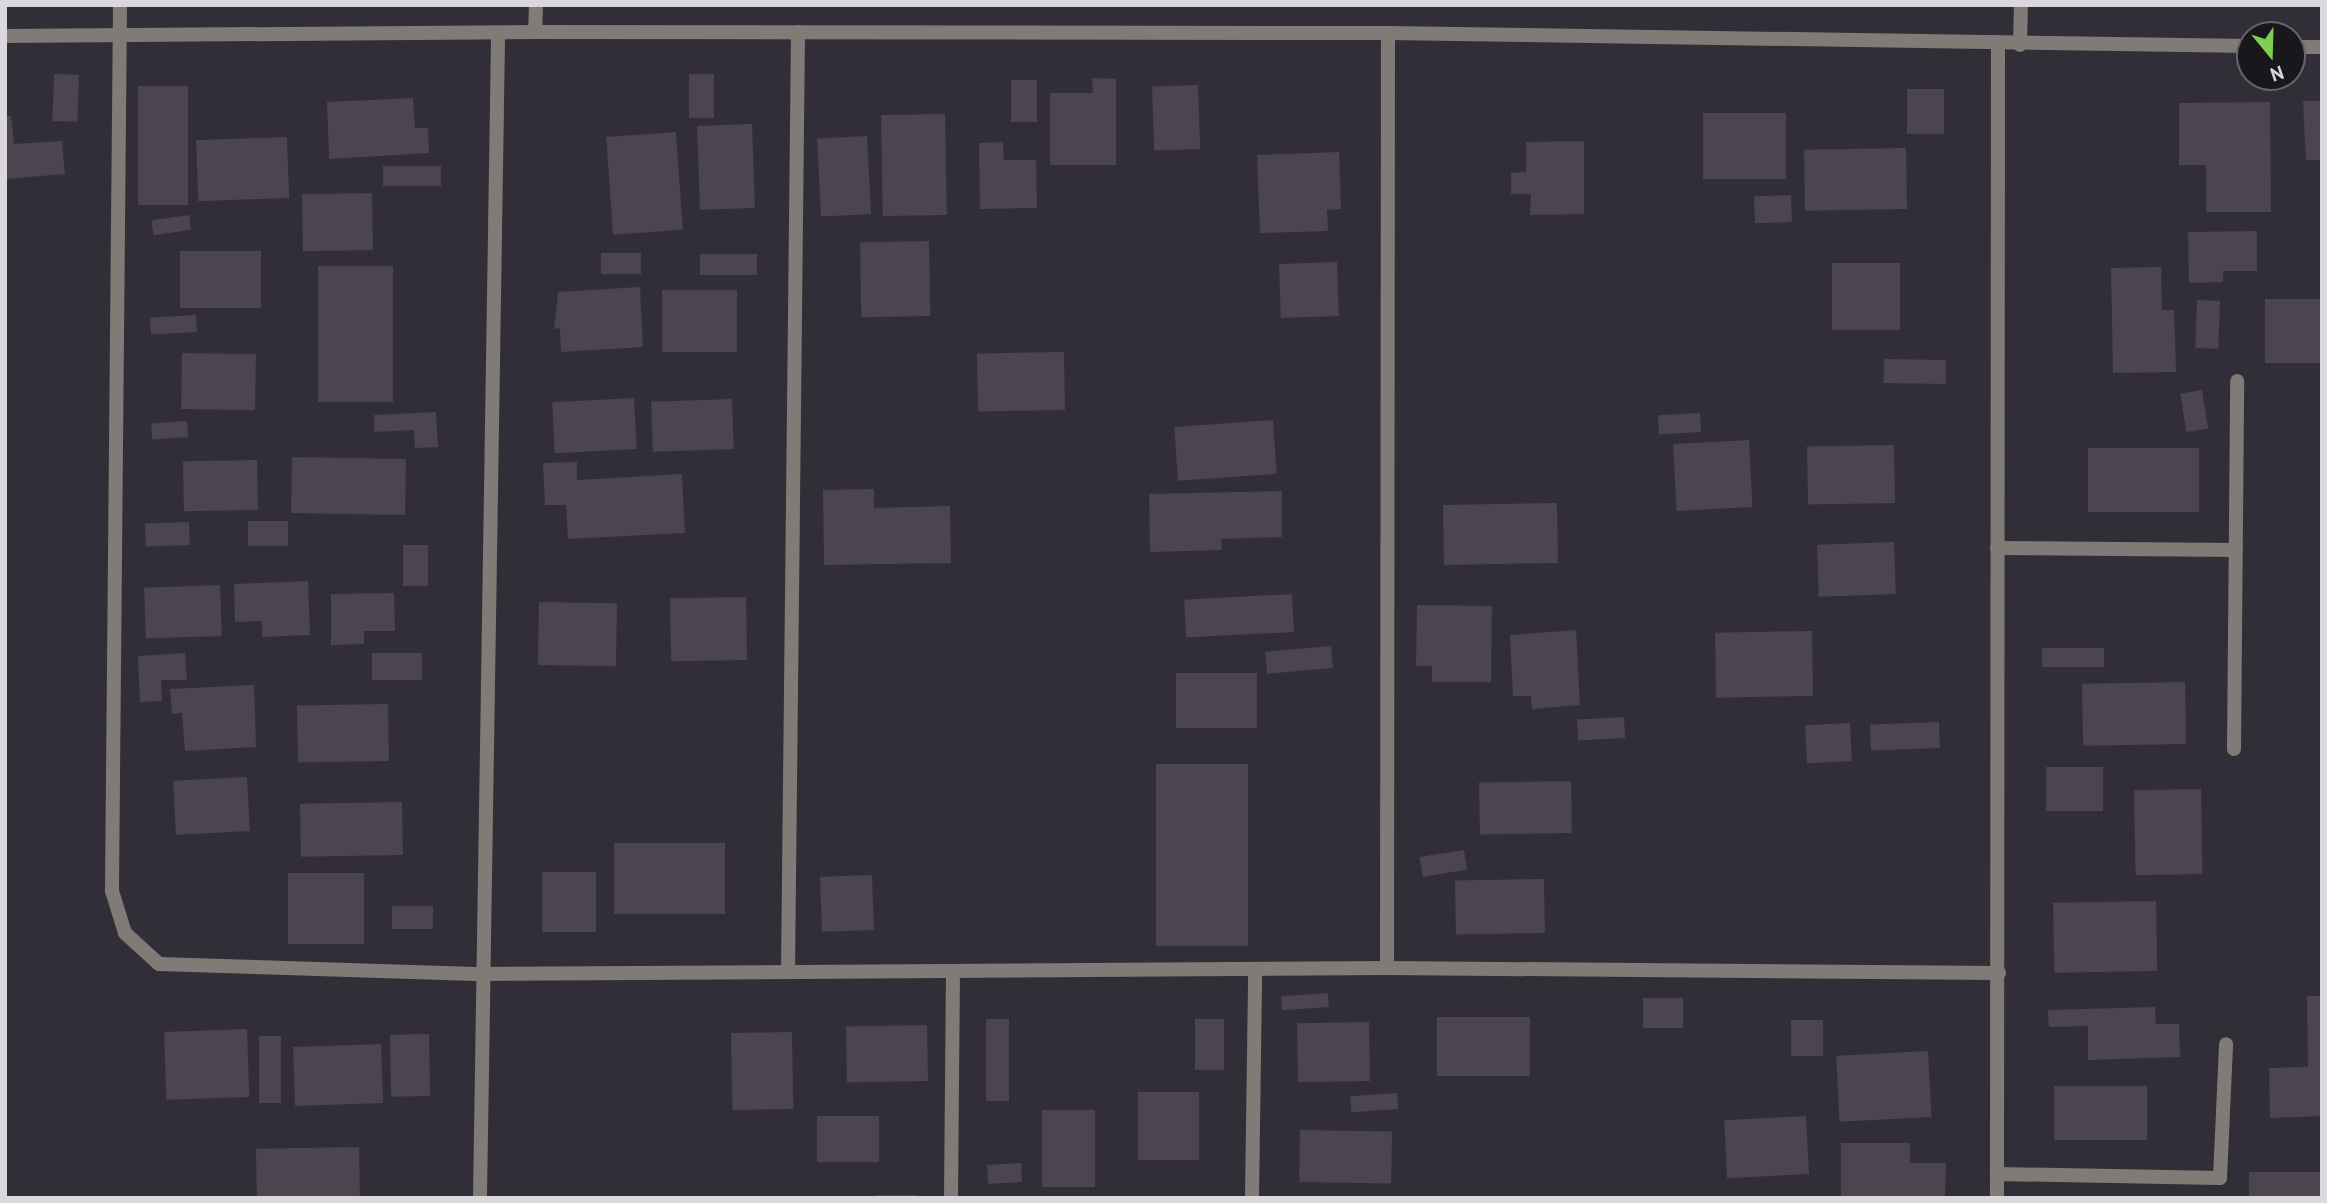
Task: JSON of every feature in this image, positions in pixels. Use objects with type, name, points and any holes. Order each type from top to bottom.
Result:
[{"type":"street","points":[[120,5],[112,891],[125,933],[159,964],[483,974],[1387,968],[2000,973]]},
{"type":"street","points":[[535,32],[536,5]]},
{"type":"street","points":[[2020,45],[2021,5]]},
{"type":"street","points":[[5,36],[498,35],[535,32],[1388,33],[1997,42],[2020,45],[2236,46]]},
{"type":"street","points":[[788,972],[798,32]]},
{"type":"street","points":[[1387,968],[1388,33]]},
{"type":"street","points":[[480,1198],[498,35]]},
{"type":"street","points":[[1997,42],[2000,973],[1997,1198]]},
{"type":"street","points":[[2234,749],[2237,381]]},
{"type":"street","points":[[1997,548],[2236,550]]},
{"type":"street","points":[[1252,1198],[1255,969]]},
{"type":"street","points":[[951,1198],[953,971]]},
{"type":"street","points":[[1997,1174],[2220,1178],[2226,1044]]},
{"type":"building","points":[[54,74],[79,75],[77,122],[52,121]]},
{"type":"building","points":[[689,74],[714,74],[714,118],[689,118]]},
{"type":"building","points":[[1092,78],[1116,79],[1116,165],[1050,165],[1050,93],[1093,93]]},
{"type":"building","points":[[1011,80],[1037,80],[1037,122],[1011,122]]},
{"type":"building","points":[[1198,85],[1200,149],[1154,151],[1152,87]]},
{"type":"building","points":[[138,86],[188,86],[188,205],[138,205]]},
{"type":"building","points":[[1907,89],[1944,89],[1944,134],[1907,134]]},
{"type":"building","points":[[413,98],[415,128],[428,128],[429,153],[329,159],[327,102]]},
{"type":"building","points":[[2303,101],[2322,101],[2322,160],[2306,160]]},
{"type":"building","points":[[2270,102],[2271,212],[2206,212],[2206,165],[2179,165],[2179,103]]},
{"type":"building","points":[[1703,113],[1786,113],[1786,179],[1703,179]]},
{"type":"building","points":[[945,114],[947,215],[883,216],[881,115]]},
{"type":"building","points":[[5,116],[11,116],[14,144],[62,141],[65,174],[5,179]]},
{"type":"building","points":[[752,124],[755,208],[700,210],[697,126]]},
{"type":"building","points":[[676,132],[683,230],[613,235],[606,137]]},
{"type":"building","points":[[867,136],[871,214],[821,217],[817,139]]},
{"type":"building","points":[[287,137],[289,198],[198,201],[196,140]]},
{"type":"building","points":[[1584,141],[1584,214],[1530,215],[1531,194],[1511,194],[1511,173],[1526,172],[1526,142]]},
{"type":"building","points":[[1003,142],[1004,160],[1036,160],[1037,208],[980,209],[979,143]]},
{"type":"building","points":[[1906,148],[1907,209],[1805,211],[1804,150]]},
{"type":"building","points":[[1339,152],[1341,209],[1327,210],[1328,231],[1260,233],[1257,155]]},
{"type":"building","points":[[383,166],[441,166],[441,186],[383,186]]},
{"type":"building","points":[[372,193],[373,250],[303,251],[302,194]]},
{"type":"building","points":[[1791,195],[1792,222],[1755,223],[1754,196]]},
{"type":"building","points":[[189,215],[191,230],[153,235],[151,220]]},
{"type":"building","points":[[2257,231],[2257,271],[2223,271],[2223,282],[2189,283],[2188,232]]},
{"type":"building","points":[[929,241],[930,316],[861,317],[860,242]]},
{"type":"building","points":[[180,251],[261,251],[261,308],[180,308]]},
{"type":"building","points":[[601,253],[641,253],[641,274],[601,274]]},
{"type":"building","points":[[700,254],[757,254],[757,275],[700,275]]},
{"type":"building","points":[[1337,262],[1339,316],[1281,318],[1279,264]]},
{"type":"building","points":[[1832,263],[1900,263],[1900,330],[1832,330]]},
{"type":"building","points":[[318,266],[393,266],[393,402],[318,402]]},
{"type":"building","points":[[2161,267],[2162,310],[2174,310],[2176,372],[2113,373],[2111,268]]},
{"type":"building","points":[[640,287],[643,347],[561,352],[560,328],[554,329],[558,292]]},
{"type":"building","points":[[662,290],[737,290],[737,352],[662,352]]},
{"type":"building","points":[[2265,299],[2322,299],[2322,363],[2265,363]]},
{"type":"building","points":[[2197,300],[2220,301],[2218,349],[2195,348]]},
{"type":"building","points":[[196,315],[197,332],[151,334],[150,317]]},
{"type":"building","points":[[1064,352],[1065,410],[978,412],[977,354]]},
{"type":"building","points":[[182,353],[256,354],[255,410],[181,409]]},
{"type":"building","points":[[1884,359],[1946,360],[1946,384],[1884,383]]},
{"type":"building","points":[[2202,390],[2208,429],[2186,432],[2180,393]]},
{"type":"building","points":[[634,398],[637,449],[555,453],[552,402]]},
{"type":"building","points":[[732,399],[734,449],[653,452],[651,402]]},
{"type":"building","points":[[436,412],[438,447],[415,448],[414,430],[374,432],[374,415]]},
{"type":"building","points":[[1700,413],[1701,432],[1659,434],[1658,415]]},
{"type":"building","points":[[1273,420],[1277,474],[1178,481],[1174,427]]},
{"type":"building","points":[[187,421],[188,437],[152,439],[151,424]]},
{"type":"building","points":[[1749,440],[1753,507],[1677,511],[1673,444]]},
{"type":"building","points":[[1894,445],[1895,503],[1808,505],[1807,447]]},
{"type":"building","points":[[2088,448],[2199,448],[2199,512],[2088,512]]},
{"type":"building","points":[[292,457],[406,459],[405,515],[291,513]]},
{"type":"building","points":[[257,460],[258,510],[184,511],[183,461]]},
{"type":"building","points":[[577,462],[577,480],[682,474],[685,533],[568,539],[566,505],[545,505],[543,463]]},
{"type":"building","points":[[874,489],[874,508],[950,506],[951,563],[824,565],[823,490]]},
{"type":"building","points":[[1282,491],[1282,537],[1221,539],[1222,550],[1150,552],[1149,494]]},
{"type":"building","points":[[1557,503],[1558,563],[1444,565],[1443,505]]},
{"type":"building","points":[[248,521],[288,521],[288,546],[248,546]]},
{"type":"building","points":[[189,522],[190,545],[146,547],[145,524]]},
{"type":"building","points":[[1894,542],[1896,594],[1819,597],[1817,545]]},
{"type":"building","points":[[403,545],[428,545],[428,586],[403,586]]},
{"type":"building","points":[[308,581],[310,635],[262,637],[262,621],[235,622],[234,584]]},
{"type":"building","points":[[220,585],[222,636],[146,639],[144,588]]},
{"type":"building","points":[[394,593],[395,631],[364,631],[364,644],[331,645],[331,594]]},
{"type":"building","points":[[1292,594],[1294,632],[1186,638],[1184,600]]},
{"type":"building","points":[[746,597],[747,660],[671,661],[670,598]]},
{"type":"building","points":[[539,602],[617,603],[616,666],[538,665]]},
{"type":"building","points":[[1417,605],[1492,606],[1491,682],[1432,682],[1432,666],[1416,666]]},
{"type":"building","points":[[1576,630],[1580,705],[1532,709],[1531,696],[1513,696],[1510,635]]},
{"type":"building","points":[[1812,631],[1813,696],[1716,698],[1715,633]]},
{"type":"building","points":[[1331,646],[1333,668],[1267,674],[1265,652]]},
{"type":"building","points":[[2042,648],[2104,648],[2104,667],[2042,667]]},
{"type":"building","points":[[185,653],[187,680],[161,680],[162,701],[140,702],[138,656]]},
{"type":"building","points":[[372,653],[422,653],[422,680],[372,680]]},
{"type":"building","points":[[1176,673],[1257,673],[1257,728],[1176,728]]},
{"type":"building","points":[[2185,682],[2186,744],[2083,746],[2082,684]]},
{"type":"building","points":[[254,685],[256,747],[185,751],[182,713],[172,714],[170,689]]},
{"type":"building","points":[[388,704],[389,761],[298,763],[297,706]]},
{"type":"building","points":[[1624,717],[1625,738],[1578,740],[1577,719]]},
{"type":"building","points":[[1939,722],[1940,748],[1871,750],[1870,724]]},
{"type":"building","points":[[1850,723],[1852,761],[1807,763],[1805,725]]},
{"type":"building","points":[[1156,764],[1248,764],[1248,946],[1156,946]]},
{"type":"building","points":[[2046,767],[2103,767],[2103,811],[2046,811]]},
{"type":"building","points":[[247,777],[250,831],[176,835],[173,781]]},
{"type":"building","points":[[1571,781],[1572,833],[1480,835],[1479,783]]},
{"type":"building","points":[[2201,789],[2202,874],[2135,875],[2134,790]]},
{"type":"building","points":[[402,802],[403,855],[301,857],[300,804]]},
{"type":"building","points":[[614,843],[725,843],[725,914],[614,914]]},
{"type":"building","points":[[1464,850],[1467,870],[1423,877],[1420,857]]},
{"type":"building","points":[[542,872],[596,872],[596,932],[542,932]]},
{"type":"building","points":[[288,873],[364,873],[364,944],[288,944]]},
{"type":"building","points":[[872,875],[874,930],[822,932],[820,877]]},
{"type":"building","points":[[1544,879],[1545,933],[1456,935],[1455,881]]},
{"type":"building","points":[[2156,901],[2157,971],[2054,973],[2053,903]]},
{"type":"building","points":[[392,906],[433,906],[433,929],[392,929]]},
{"type":"building","points":[[1328,993],[1329,1007],[1282,1010],[1281,996]]},
{"type":"building","points":[[2307,996],[2322,996],[2322,1116],[2270,1118],[2269,1068],[2308,1067]]},
{"type":"building","points":[[1643,998],[1683,998],[1683,1028],[1643,1028]]},
{"type":"building","points":[[2155,1007],[2156,1024],[2179,1024],[2180,1057],[2088,1060],[2088,1026],[2049,1027],[2048,1010]]},
{"type":"building","points":[[1437,1017],[1530,1017],[1530,1076],[1437,1076]]},
{"type":"building","points":[[986,1019],[1009,1019],[1009,1101],[986,1101]]},
{"type":"building","points":[[1195,1019],[1224,1019],[1224,1070],[1195,1070]]},
{"type":"building","points":[[1791,1020],[1823,1020],[1823,1056],[1791,1056]]},
{"type":"building","points":[[1369,1022],[1370,1081],[1298,1082],[1297,1023]]},
{"type":"building","points":[[927,1025],[928,1081],[847,1082],[846,1026]]},
{"type":"building","points":[[247,1029],[249,1097],[166,1100],[164,1032]]},
{"type":"building","points":[[792,1032],[793,1109],[732,1110],[731,1033]]},
{"type":"building","points":[[429,1034],[430,1096],[391,1097],[390,1035]]},
{"type":"building","points":[[259,1036],[281,1036],[281,1103],[259,1103]]},
{"type":"building","points":[[381,1044],[383,1103],[295,1106],[293,1047]]},
{"type":"building","points":[[1928,1051],[1931,1117],[1840,1122],[1836,1056]]},
{"type":"building","points":[[2054,1086],[2147,1086],[2147,1140],[2054,1140]]},
{"type":"building","points":[[1138,1092],[1199,1092],[1199,1160],[1138,1160]]},
{"type":"building","points":[[1397,1093],[1398,1109],[1351,1112],[1350,1096]]},
{"type":"building","points":[[1042,1110],[1095,1110],[1095,1187],[1042,1187]]},
{"type":"building","points":[[817,1116],[879,1116],[879,1162],[817,1162]]},
{"type":"building","points":[[1806,1116],[1809,1174],[1727,1178],[1724,1120]]},
{"type":"building","points":[[1300,1130],[1392,1132],[1391,1184],[1299,1182]]},
{"type":"building","points":[[1841,1143],[1910,1143],[1910,1163],[1946,1163],[1945,1198],[1841,1198]]},
{"type":"building","points":[[359,1147],[360,1198],[257,1198],[256,1149]]},
{"type":"building","points":[[1021,1163],[1022,1182],[988,1184],[987,1165]]},
{"type":"building","points":[[2249,1172],[2322,1172],[2322,1198],[2249,1198]]},
{"type":"building","points":[[876,1195],[918,1195],[918,1198],[876,1198]]}]
